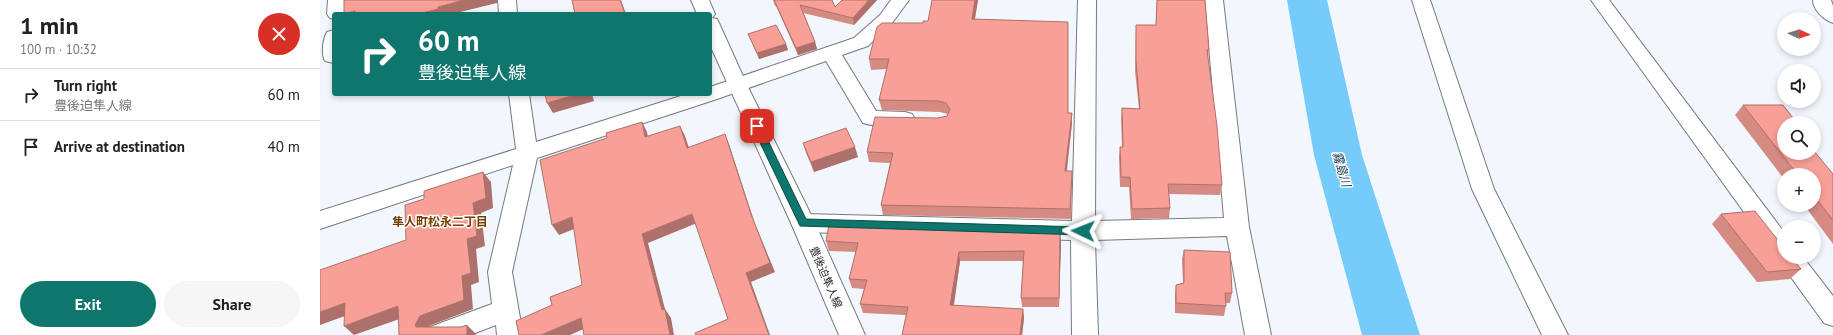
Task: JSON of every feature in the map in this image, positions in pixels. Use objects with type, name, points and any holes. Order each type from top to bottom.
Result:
[{"type":"street","points":[[336,12],[338,0]]},
{"type":"street","points":[[700,0],[705,12]]},
{"type":"street","points":[[712,93],[861,42],[886,19],[900,0]]},
{"type":"street","points":[[1085,335],[1083,231],[1087,0]]},
{"type":"street","points":[[1214,0],[1237,227],[1258,335]]},
{"type":"street","points":[[1421,0],[1483,188],[1555,335]]},
{"type":"street","points":[[1600,0],[1777,240]]},
{"type":"street","points":[[1822,0],[1822,4],[1833,17]]},
{"type":"street","name":"豊後迫隼人線","points":[[712,28],[737,85],[803,223],[852,335]]},
{"type":"street","points":[[329,58],[332,45]]},
{"type":"street","points":[[832,52],[870,118],[924,119]]},
{"type":"street","points":[[510,335],[500,272],[527,154],[519,96]]},
{"type":"street","points":[[320,220],[704,96]]},
{"type":"street","points":[[803,223],[1083,231],[1237,227]]},
{"type":"street","points":[[1794,264],[1833,315]]},
{"type":"street","points":[[439,335],[507,310]]},
{"type":"building","points":[[344,0],[464,0],[438,7],[438,9],[427,12],[344,12]]},
{"type":"building","points":[[572,0],[620,0],[624,12],[575,12]]},
{"type":"building","points":[[774,0],[832,0],[835,7],[842,0],[869,0],[853,18],[800,5],[815,42],[796,48]]},
{"type":"building","points":[[932,0],[975,0],[972,19],[1068,22],[1068,113],[1072,113],[1065,171],[1072,171],[1070,209],[881,205],[893,153],[867,152],[875,117],[938,118],[947,116],[950,109],[946,103],[938,101],[879,100],[889,59],[869,59],[877,27],[882,23],[923,23],[923,21],[928,21]]},
{"type":"building","points":[[1157,0],[1205,0],[1209,50],[1207,50],[1217,126],[1222,185],[1168,184],[1170,208],[1132,209],[1130,177],[1121,177],[1120,147],[1123,147],[1122,108],[1140,109],[1136,61],[1136,25],[1156,25]]},
{"type":"building","points":[[776,25],[786,44],[757,53],[748,34]]},
{"type":"building","points":[[545,96],[571,96],[547,103]]},
{"type":"building","points":[[1743,105],[1777,105],[1777,108],[1785,108],[1792,116],[1777,116],[1777,148]]},
{"type":"building","points":[[642,122],[645,137],[680,126],[687,148],[725,134],[751,214],[770,263],[746,273],[769,335],[696,335],[695,333],[728,319],[692,214],[642,234],[662,310],[665,309],[670,335],[584,335],[581,318],[541,335],[519,335],[516,321],[552,305],[550,297],[582,285],[572,217],[552,225],[540,160],[607,138],[606,133]]},
{"type":"building","points":[[846,128],[855,147],[811,162],[803,143]]},
{"type":"building","points":[[1821,159],[1833,174],[1833,220],[1821,205],[1821,168],[1792,168],[1786,160]]},
{"type":"building","points":[[483,172],[486,198],[473,203],[477,236],[467,239],[471,273],[462,276],[464,300],[420,316],[415,325],[416,327],[461,327],[467,325],[466,335],[399,335],[398,306],[344,326],[345,303],[320,312],[320,270],[406,240],[405,205],[424,199],[424,191]]},
{"type":"building","points":[[1755,211],[1777,239],[1777,264],[1797,264],[1801,269],[1767,272],[1721,214]]},
{"type":"building","points":[[829,225],[1060,232],[1059,298],[1021,298],[1024,251],[959,252],[950,305],[1023,309],[1020,335],[902,335],[908,307],[860,304],[867,280],[849,279],[858,243],[826,241]]},
{"type":"building","points":[[1184,250],[1230,252],[1232,293],[1225,293],[1226,306],[1176,303],[1176,285],[1184,283]]},
{"type":"waterway","name":"霧島川","points":[[1307,0],[1338,155],[1391,335]]},
{"type":"district","name":"隼人町松永二丁目","points":[[440,221]]},
{"type":"route","points":[[757,126],[803,223],[1083,231]]}]
